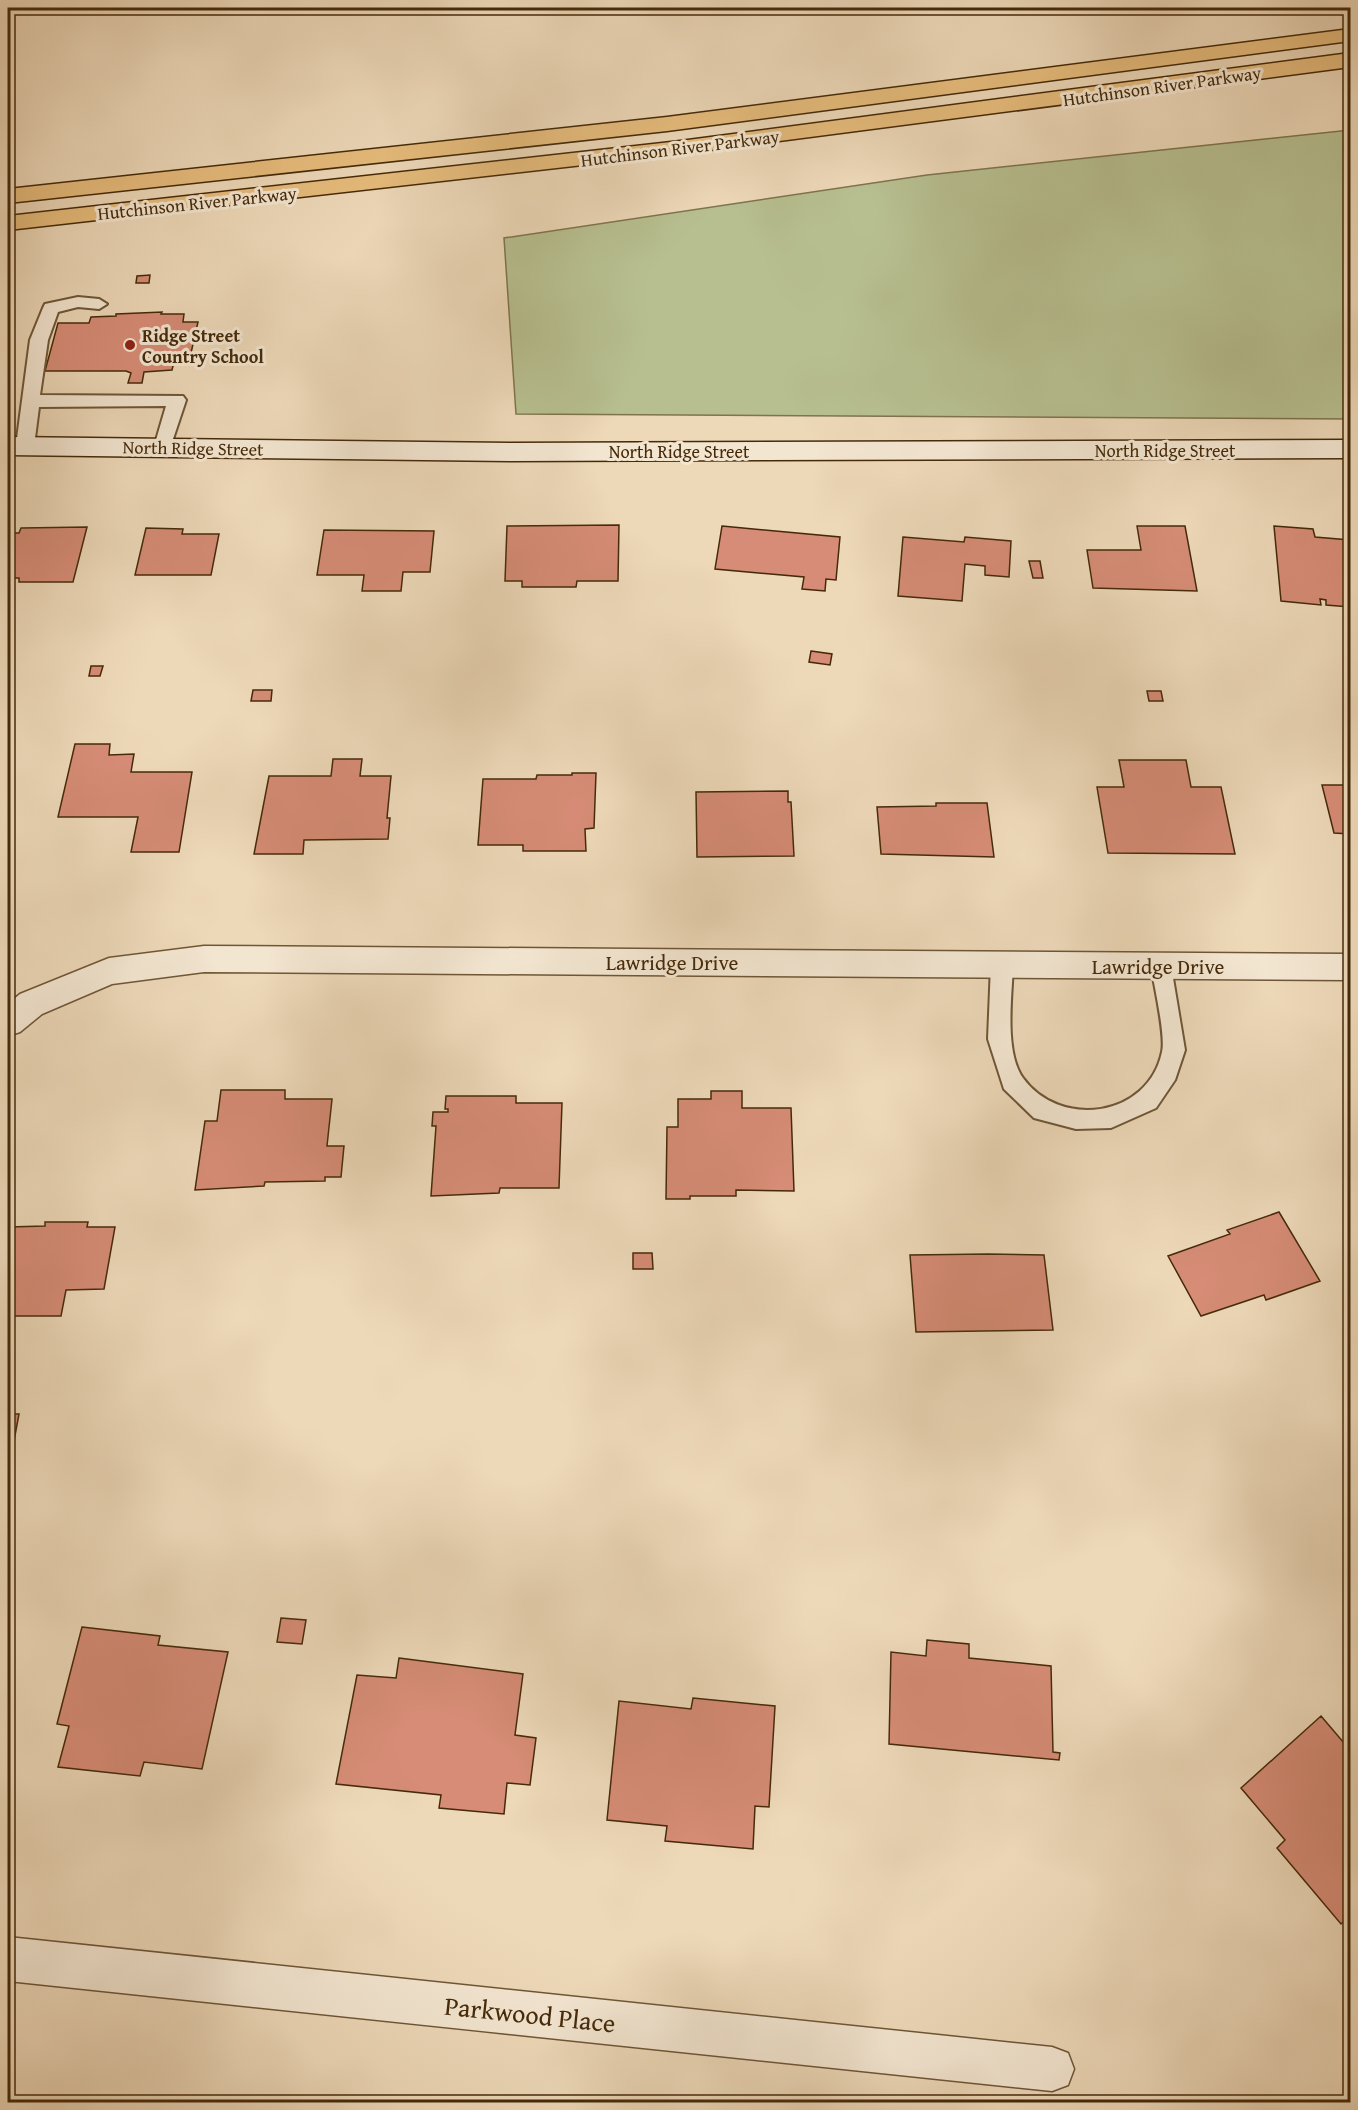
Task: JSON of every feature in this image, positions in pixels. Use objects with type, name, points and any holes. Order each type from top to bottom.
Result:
[{"type":"highway","name":"Hutchinson River Parkway","points":[[8,196],[667,124],[1350,35]]},
{"type":"highway","name":"Hutchinson River Parkway","points":[[8,223],[573,162],[1024,105],[1350,60]]},
{"type":"street","name":"North Ridge Street","points":[[16,446],[511,452],[1350,449]]},
{"type":"street","name":"Lawridge Drive","points":[[8,1022],[31,1004],[109,971],[204,959],[1350,967]]},
{"type":"street","name":"Parkwood Place","points":[[8,1959],[1053,2068]]},
{"type":"lane","points":[[16,446],[31,400],[39,340],[51,308],[78,302],[99,304]]},
{"type":"lane","points":[[31,400],[177,400],[163,447]]},
{"type":"lane","points":[[1002,964],[999,1038],[1012,1082],[1042,1111],[1076,1119],[1111,1118],[1148,1101],[1164,1080],[1174,1050],[1162,966]]},
{"type":"green space","points":[[1350,130],[1350,419],[516,414],[504,238],[927,175]]},
{"type":"building","points":[[150,275],[149,283],[136,283],[137,276]]},
{"type":"building","points":[[162,312],[161,314],[184,314],[183,322],[198,322],[189,362],[174,362],[172,370],[144,372],[142,383],[128,383],[131,373],[126,371],[45,371],[58,323],[89,323],[91,317]]},
{"type":"building","points":[[619,525],[618,581],[577,581],[576,587],[522,587],[522,581],[505,581],[507,526]]},
{"type":"building","points":[[722,526],[840,537],[836,580],[826,579],[825,591],[802,589],[804,577],[715,569]]},
{"type":"building","points":[[1137,526],[1185,526],[1197,591],[1093,588],[1087,550],[1141,550]]},
{"type":"building","points":[[1274,526],[1313,529],[1315,537],[1350,540],[1350,607],[1326,605],[1326,600],[1320,599],[1321,605],[1281,601]]},
{"type":"building","points":[[87,527],[73,582],[19,582],[19,578],[8,578],[8,533],[19,533],[21,528]]},
{"type":"building","points":[[146,528],[183,529],[182,534],[219,534],[211,575],[135,575]]},
{"type":"building","points":[[324,530],[434,531],[430,572],[403,572],[401,591],[362,591],[364,575],[317,575]]},
{"type":"building","points":[[903,537],[964,542],[965,537],[1011,541],[1009,577],[985,575],[985,566],[965,564],[962,601],[898,596]]},
{"type":"building","points":[[1029,561],[1040,561],[1043,578],[1033,578]]},
{"type":"building","points":[[811,651],[832,654],[830,665],[809,662]]},
{"type":"building","points":[[91,666],[103,666],[100,676],[89,676]]},
{"type":"building","points":[[253,690],[272,690],[271,701],[251,701]]},
{"type":"building","points":[[1147,691],[1161,691],[1163,701],[1149,701]]},
{"type":"building","points":[[75,744],[110,744],[109,755],[134,754],[131,772],[192,772],[179,852],[131,852],[138,817],[58,817]]},
{"type":"building","points":[[333,759],[362,759],[360,776],[391,776],[387,818],[390,818],[388,839],[304,840],[303,854],[254,854],[269,776],[331,776]]},
{"type":"building","points":[[1119,760],[1186,760],[1191,787],[1221,787],[1235,854],[1108,853],[1097,787],[1124,787]]},
{"type":"building","points":[[572,773],[596,773],[594,828],[585,829],[586,851],[523,851],[523,845],[478,845],[483,779],[536,779],[537,775],[572,775]]},
{"type":"building","points":[[1322,785],[1350,785],[1350,834],[1334,833]]},
{"type":"building","points":[[788,791],[788,802],[791,802],[794,856],[697,857],[696,792]]},
{"type":"building","points":[[936,803],[987,803],[994,857],[881,854],[877,807],[936,806]]},
{"type":"building","points":[[221,1090],[285,1090],[285,1099],[332,1099],[327,1146],[344,1146],[341,1177],[325,1177],[325,1181],[265,1182],[264,1186],[195,1190],[205,1121],[217,1121]]},
{"type":"building","points":[[711,1091],[742,1091],[742,1108],[791,1108],[794,1191],[736,1190],[736,1196],[690,1196],[690,1199],[666,1199],[667,1127],[678,1127],[678,1099],[711,1099]]},
{"type":"building","points":[[446,1096],[516,1096],[516,1103],[562,1103],[559,1188],[500,1188],[499,1193],[431,1196],[436,1126],[432,1126],[433,1112],[448,1112],[448,1109],[445,1109]]},
{"type":"building","points":[[1279,1212],[1320,1281],[1266,1300],[1264,1295],[1201,1316],[1168,1256],[1230,1234],[1227,1230]]},
{"type":"building","points":[[45,1222],[88,1222],[87,1227],[115,1227],[104,1289],[66,1290],[61,1316],[8,1316],[8,1227],[45,1226]]},
{"type":"building","points":[[633,1253],[652,1253],[653,1269],[633,1269]]},
{"type":"building","points":[[910,1255],[1044,1255],[1053,1330],[916,1332]]},
{"type":"building","points":[[8,1414],[19,1414],[14,1441],[8,1441]]},
{"type":"building","points":[[281,1618],[306,1620],[302,1644],[277,1642]]},
{"type":"building","points":[[82,1627],[160,1636],[158,1645],[228,1652],[202,1769],[144,1762],[140,1776],[58,1767],[69,1726],[57,1724]]},
{"type":"building","points":[[927,1640],[969,1644],[969,1658],[1051,1666],[1053,1752],[1060,1753],[1059,1760],[889,1744],[891,1652],[926,1656]]},
{"type":"building","points":[[399,1658],[523,1674],[515,1735],[536,1738],[530,1785],[507,1783],[504,1814],[439,1808],[441,1795],[336,1784],[357,1675],[396,1678]]},
{"type":"building","points":[[693,1698],[775,1706],[769,1807],[755,1806],[753,1849],[665,1841],[667,1826],[607,1820],[619,1701],[691,1709]]},
{"type":"building","points":[[1321,1716],[1350,1750],[1350,1916],[1341,1924],[1277,1848],[1285,1840],[1241,1788]]},
{"type":"place","name":"Ridge Street Country School","points":[[130,345]]}]
